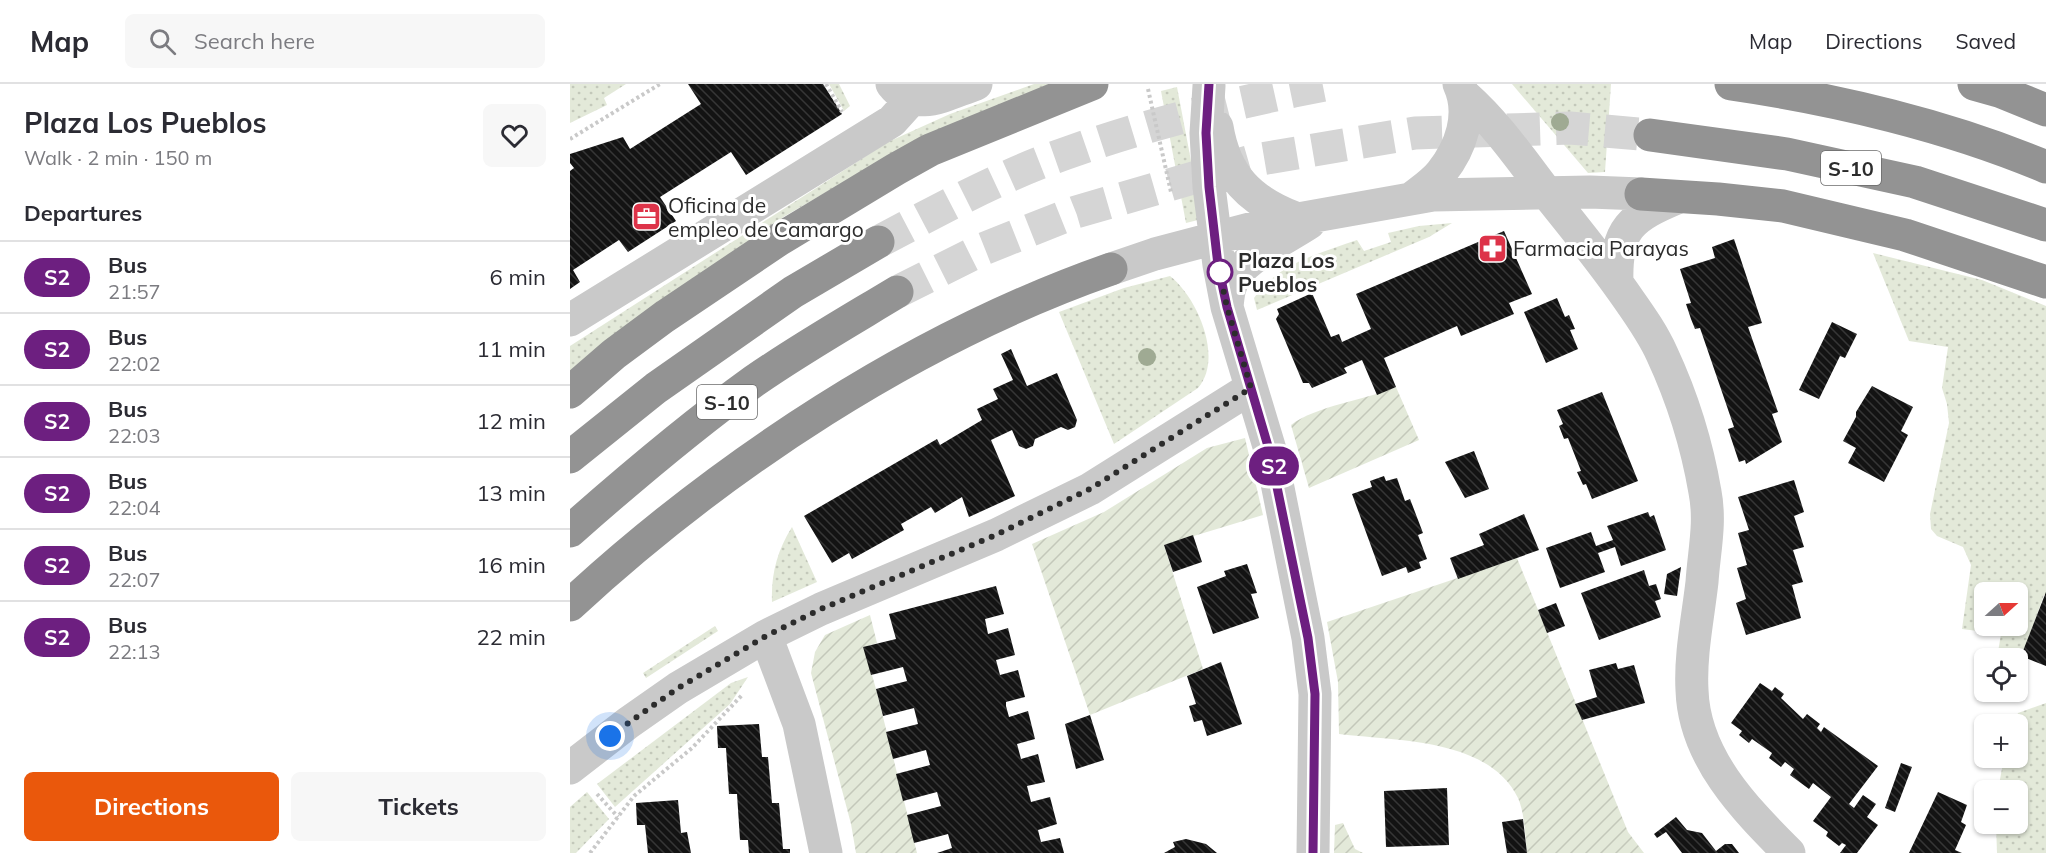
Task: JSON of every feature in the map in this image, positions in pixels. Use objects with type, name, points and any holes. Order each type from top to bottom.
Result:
[{"type":"highway","points":[[570,392],[614,354],[664,317],[780,239],[896,169],[930,150],[1092,84]]},
{"type":"highway","points":[[1731,84],[1768,89],[1915,122],[2021,157],[2046,168]]},
{"type":"highway","points":[[1974,84],[1999,91],[2046,110]]},
{"type":"highway","name":"S-10","points":[[1650,135],[1787,154],[1915,182],[2046,225]]},
{"type":"highway","points":[[1641,194],[1783,206],[1905,235],[2046,282]]},
{"type":"highway","name":"S-10","points":[[570,457],[656,388],[793,292],[878,242]]},
{"type":"highway","points":[[570,605],[666,523],[747,462],[885,373],[994,316],[1111,269]]},
{"type":"highway","name":"S-10","points":[[570,531],[629,478],[753,382],[897,291]]},
{"type":"street","points":[[570,320],[892,121],[902,92],[928,100],[976,84]]},
{"type":"street","points":[[1210,85],[1218,135],[1226,160],[1237,178],[1249,193],[1267,206],[1310,215]]},
{"type":"street","points":[[1210,85],[1206,133],[1214,238],[1227,307],[1281,498],[1308,638],[1315,694],[1313,853]]},
{"type":"street","points":[[1412,198],[1432,183],[1451,158],[1461,137],[1466,115],[1461,90]]},
{"type":"street","points":[[1461,90],[1491,120],[1617,283],[1651,332],[1662,353],[1695,445],[1706,493],[1708,533],[1692,690],[1695,721],[1706,751],[1726,783],[1763,828],[1789,853]]},
{"type":"street","points":[[1111,269],[1214,238],[1310,215],[1412,198],[1451,194],[1641,194]]},
{"type":"street","points":[[1617,283],[1617,251],[1624,233],[1646,212],[1681,196]]},
{"type":"street","points":[[1227,307],[1230,287],[1235,276],[1244,266],[1310,215]]},
{"type":"street","points":[[570,768],[678,688],[771,649],[821,609],[996,535],[1090,489],[1251,388]]},
{"type":"street","points":[[771,649],[799,724],[826,853]]},
{"type":"path","points":[[570,139],[660,84]]},
{"type":"path","points":[[826,84],[847,120]]},
{"type":"path","points":[[1148,89],[1172,200]]},
{"type":"path","points":[[590,853],[634,796],[692,748],[771,649]]},
{"type":"path","points":[[594,791],[618,818]]},
{"type":"green space","points":[[570,84],[626,84],[604,98],[607,105],[570,123]]},
{"type":"green space","points":[[829,84],[839,84],[850,106],[844,111]]},
{"type":"green space","points":[[1034,84],[1050,84],[920,138],[785,216],[570,371],[570,346],[888,142],[950,114]]},
{"type":"green space","points":[[1512,84],[1611,84],[1605,172],[1588,173]]},
{"type":"green space","points":[[1177,87],[1202,219],[1186,223],[1161,91]]},
{"type":"green space","points":[[1452,223],[1429,237],[1257,310],[1254,298],[1264,286],[1275,276],[1300,261],[1357,240],[1364,251],[1391,242],[1388,233],[1419,226]]},
{"type":"green space","points":[[1873,253],[1982,280],[2046,306],[2046,595],[2044,595],[2025,648],[1999,648],[2001,636],[2028,636],[2028,582],[1974,582],[1974,631],[1962,629],[1971,565],[1963,547],[1937,536],[1931,529],[1930,514],[1949,423],[1942,388],[1948,347],[1909,341]]},
{"type":"green space","points":[[1170,276],[1189,298],[1204,329],[1208,345],[1205,375],[1198,388],[1114,444],[1059,312],[1124,288]]},
{"type":"green space","points":[[1396,387],[1419,440],[1309,488],[1291,425],[1313,413]]},
{"type":"green space","points":[[1245,438],[1263,515],[1164,545],[1203,669],[1090,715],[1032,544],[1104,512],[1207,448]]},
{"type":"green space","points":[[792,527],[817,582],[772,602],[776,563],[782,545]]},
{"type":"green space","points":[[1517,558],[1628,832],[1644,853],[1527,853],[1518,798],[1504,778],[1486,764],[1464,753],[1439,746],[1339,734],[1338,682],[1327,622]]},
{"type":"green space","points":[[870,615],[877,643],[864,647],[917,853],[856,853],[851,824],[811,673],[815,652],[825,635]]},
{"type":"green space","points":[[715,626],[718,631],[646,678],[643,673]]},
{"type":"green space","points":[[748,677],[730,704],[615,807],[597,784],[731,683]]},
{"type":"green space","points":[[2046,703],[2046,853],[1997,853],[1996,834],[2028,834],[2028,780],[2000,780],[2002,768],[2028,768],[2028,714],[2018,713]]},
{"type":"green space","points":[[587,792],[609,819],[576,853],[570,853],[570,807]]},
{"type":"green space","points":[[1343,823],[1355,849],[1363,853],[1334,853],[1335,825]]},
{"type":"building","points":[[688,84],[823,84],[842,114],[746,175],[731,152],[660,197],[676,221],[628,252],[619,240],[573,270],[580,282],[570,289],[570,171],[574,168],[570,163],[570,154],[623,137],[630,149],[701,104]]},
{"type":"building","points":[[1504,231],[1532,294],[1509,303],[1514,314],[1461,336],[1457,326],[1384,358],[1396,387],[1377,395],[1362,360],[1344,368],[1347,373],[1312,388],[1309,383],[1303,383],[1276,319],[1279,314],[1277,309],[1312,293],[1331,337],[1339,334],[1342,342],[1371,329],[1356,294]]},
{"type":"building","points":[[1734,239],[1762,323],[1748,327],[1778,412],[1772,414],[1782,442],[1746,464],[1745,460],[1739,462],[1728,429],[1734,427],[1700,328],[1695,329],[1691,319],[1686,304],[1691,303],[1680,269],[1715,258],[1712,247]]},
{"type":"building","points":[[1557,298],[1565,317],[1569,315],[1575,329],[1570,330],[1578,349],[1546,363],[1524,312]]},
{"type":"building","points":[[1832,322],[1857,334],[1845,358],[1840,356],[1819,399],[1799,390]]},
{"type":"building","points":[[1011,349],[1027,386],[1057,373],[1077,420],[1075,427],[1068,430],[1061,427],[1035,439],[1033,446],[1026,449],[1019,446],[1012,430],[991,440],[1015,496],[969,517],[962,497],[935,513],[931,507],[901,524],[904,530],[852,559],[849,553],[832,563],[804,516],[937,439],[940,445],[982,420],[977,409],[998,399],[993,389],[1013,380],[1001,354]]},
{"type":"building","points":[[1872,386],[1913,407],[1901,431],[1908,435],[1884,482],[1848,463],[1856,448],[1843,441],[1856,417],[1856,412]]},
{"type":"building","points":[[1602,392],[1638,481],[1592,499],[1586,484],[1583,485],[1577,472],[1581,471],[1568,438],[1564,439],[1559,426],[1563,424],[1557,410]]},
{"type":"building","points":[[1474,451],[1489,489],[1465,498],[1445,462]]},
{"type":"building","points":[[1384,476],[1386,481],[1397,478],[1405,501],[1410,499],[1423,533],[1418,535],[1427,559],[1419,562],[1421,568],[1408,573],[1406,567],[1382,576],[1352,494],[1372,487],[1370,481]]},
{"type":"building","points":[[1794,480],[1804,512],[1794,516],[1804,547],[1793,550],[1803,582],[1792,585],[1801,618],[1746,635],[1736,603],[1746,599],[1737,568],[1747,565],[1738,533],[1749,530],[1738,497]]},
{"type":"building","points":[[1648,512],[1650,517],[1654,515],[1666,550],[1621,566],[1615,547],[1598,553],[1605,572],[1560,588],[1546,548],[1591,532],[1596,546],[1613,540],[1607,526]]},
{"type":"building","points":[[1524,514],[1539,550],[1458,579],[1450,558],[1484,545],[1479,534]]},
{"type":"building","points":[[1193,535],[1202,562],[1173,572],[1164,545]]},
{"type":"building","points":[[1247,564],[1257,593],[1251,594],[1259,618],[1213,634],[1197,587],[1226,576],[1224,571]]},
{"type":"building","points":[[1681,567],[1677,596],[1664,594],[1667,574]]},
{"type":"building","points":[[1644,570],[1649,586],[1656,584],[1661,599],[1655,601],[1661,617],[1599,640],[1581,593]]},
{"type":"building","points":[[996,586],[1004,614],[985,619],[988,634],[1008,628],[1015,655],[996,660],[1000,675],[1018,670],[1025,697],[1006,702],[1006,706],[1009,717],[1028,711],[1035,739],[1017,744],[1021,759],[1038,754],[1045,782],[1027,786],[1031,802],[1050,797],[1057,824],[1038,830],[1041,842],[1060,838],[1064,853],[937,853],[952,848],[948,834],[914,843],[907,815],[941,806],[937,792],[903,801],[896,774],[930,765],[926,750],[893,759],[886,732],[918,724],[914,708],[883,716],[876,689],[907,681],[903,667],[871,675],[863,647],[896,639],[889,614]]},
{"type":"building","points":[[2046,592],[2046,666],[2028,659],[2028,648],[2024,648]]},
{"type":"building","points":[[1556,603],[1565,626],[1547,633],[1538,610]]},
{"type":"building","points":[[1221,662],[1242,724],[1207,736],[1202,720],[1194,722],[1189,706],[1196,704],[1187,676]]},
{"type":"building","points":[[1616,663],[1618,669],[1634,665],[1645,703],[1582,720],[1575,704],[1597,697],[1589,670]]},
{"type":"building","points":[[1760,683],[1772,691],[1775,687],[1784,694],[1781,698],[1803,719],[1807,714],[1820,724],[1817,728],[1821,732],[1824,727],[1878,766],[1849,804],[1854,808],[1863,795],[1876,804],[1867,817],[1878,825],[1857,853],[1840,853],[1846,845],[1842,843],[1839,846],[1826,836],[1828,832],[1813,821],[1831,797],[1813,783],[1809,789],[1790,775],[1794,769],[1785,762],[1781,767],[1769,758],[1772,753],[1752,739],[1749,743],[1739,735],[1742,731],[1731,723]]},
{"type":"building","points":[[1090,715],[1104,760],[1076,769],[1065,724]]},
{"type":"building","points":[[759,724],[762,757],[768,757],[772,803],[779,803],[783,849],[790,849],[790,853],[749,853],[748,840],[740,840],[737,794],[729,794],[726,748],[718,748],[717,726]]},
{"type":"building","points":[[1901,763],[1912,767],[1895,812],[1885,808]]},
{"type":"building","points":[[1447,788],[1449,845],[1386,847],[1384,791]]},
{"type":"building","points":[[1938,792],[1967,805],[1961,822],[1966,825],[1955,850],[1962,853],[1909,853]]},
{"type":"building","points":[[678,800],[681,833],[687,832],[691,853],[648,853],[645,825],[637,825],[636,803]]},
{"type":"building","points":[[1676,817],[1687,830],[1702,833],[1716,851],[1725,844],[1732,844],[1739,853],[1682,853],[1666,832],[1657,838],[1654,834]]},
{"type":"building","points":[[1523,819],[1527,853],[1507,853],[1502,822]]},
{"type":"building","points":[[1186,839],[1206,844],[1217,853],[1164,853],[1175,847],[1173,842]]},
{"type":"tunnel","points":[[878,242],[993,183],[1064,154],[1130,132],[1196,114],[1330,84]]},
{"type":"tunnel","points":[[897,292],[983,249],[1076,212],[1255,160],[1415,133],[1570,128],[1650,135]]},
{"type":"bus line","name":"S2","points":[[1209,84],[1206,133],[1209,187],[1218,265],[1227,307],[1270,453],[1308,638],[1315,694],[1313,853]]},
{"type":"place","name":"Oficina de empleo de Camargo","points":[[647,217]]},
{"type":"place","name":"Farmacia Parayas","points":[[1492,248]]},
{"type":"place","name":"Plaza Los Pueblos","points":[[1220,272]]},
{"type":"route","points":[[610,736],[678,688],[766,636],[821,609],[996,535],[1090,489],[1251,388],[1227,307],[1218,265],[1220,272]]}]
